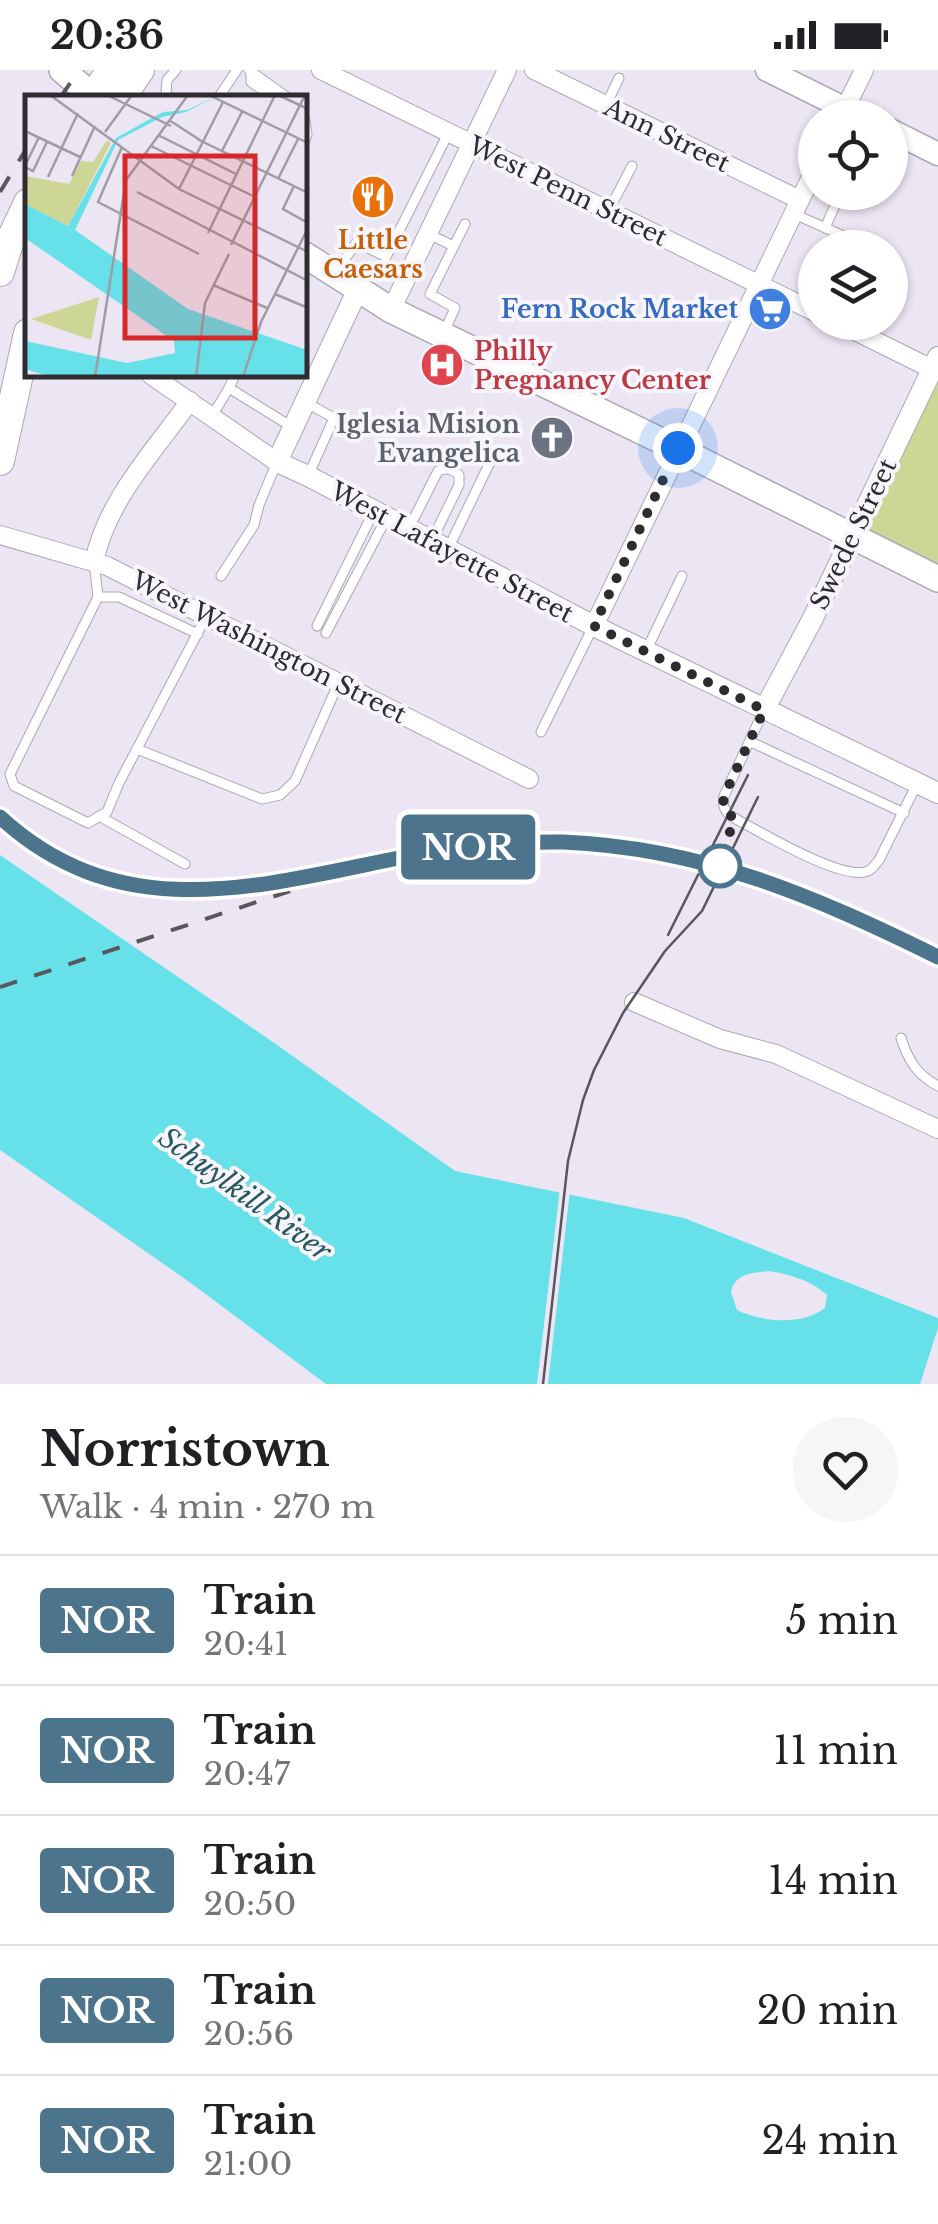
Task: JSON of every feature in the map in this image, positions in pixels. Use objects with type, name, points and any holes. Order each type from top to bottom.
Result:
[{"type":"highway","points":[[101,95],[111,70]]},
{"type":"highway","points":[[104,95],[150,73]]},
{"type":"highway","points":[[0,272],[25,210]]},
{"type":"highway","points":[[0,461],[25,348]]},
{"type":"main road","points":[[62,70],[97,95]]},
{"type":"main road","points":[[768,70],[824,100]]},
{"type":"main road","points":[[908,136],[936,146]]},
{"type":"main road","points":[[308,257],[391,310],[678,448],[938,580]]},
{"type":"street","name":"West Penn Street","points":[[321,70],[798,304]]},
{"type":"street","points":[[391,310],[507,70]]},
{"type":"street","name":"Ann Street","points":[[534,70],[797,207]]},
{"type":"street","points":[[854,100],[864,70]]},
{"type":"street","points":[[594,626],[797,207]]},
{"type":"street","points":[[276,462],[358,289]]},
{"type":"street","points":[[879,340],[935,363]]},
{"type":"street","name":"Swede Street","points":[[764,710],[812,620],[935,363]]},
{"type":"street","name":"West Lafayette Street","points":[[156,378],[276,462],[594,626],[938,793]]},
{"type":"street","points":[[94,562],[116,504],[190,401]]},
{"type":"street","name":"West Washington Street","points":[[0,536],[94,562],[529,779]]},
{"type":"street","points":[[634,1002],[720,1039],[776,1054],[938,1129]]},
{"type":"lane","points":[[150,73],[176,70]]},
{"type":"lane","points":[[220,95],[237,70]]},
{"type":"lane","points":[[250,71],[251,82],[270,95]]},
{"type":"lane","points":[[250,71],[284,95]]},
{"type":"lane","points":[[150,73],[167,95]]},
{"type":"lane","points":[[606,105],[620,78]]},
{"type":"lane","points":[[386,256],[449,132]]},
{"type":"lane","points":[[609,210],[632,166]]},
{"type":"lane","points":[[412,202],[436,215]]},
{"type":"lane","points":[[797,207],[829,230]]},
{"type":"lane","points":[[824,228],[832,210]]},
{"type":"lane","points":[[443,335],[455,308],[430,294],[465,224]]},
{"type":"lane","points":[[428,232],[453,246]]},
{"type":"lane","points":[[334,274],[357,242],[410,269]]},
{"type":"lane","points":[[212,416],[234,378]]},
{"type":"lane","points":[[230,388],[293,428]]},
{"type":"lane","points":[[306,402],[334,418],[308,476]]},
{"type":"lane","points":[[440,545],[494,454]]},
{"type":"lane","points":[[222,576],[254,525],[276,462]]},
{"type":"lane","points":[[409,528],[438,471],[455,471],[459,485],[440,545]]},
{"type":"lane","points":[[317,626],[380,514]]},
{"type":"lane","points":[[326,632],[380,514]]},
{"type":"lane","points":[[94,562],[98,597],[10,774],[14,786],[44,803],[88,823],[106,812],[207,616]]},
{"type":"lane","points":[[646,652],[682,576]]},
{"type":"lane","points":[[98,597],[119,597],[198,634]]},
{"type":"lane","points":[[542,732],[594,626]]},
{"type":"lane","points":[[137,749],[262,799],[280,794],[295,781],[339,682]]},
{"type":"lane","points":[[764,710],[722,804],[734,818],[834,869],[860,873],[874,866],[918,784]]},
{"type":"lane","points":[[751,742],[904,812]]},
{"type":"lane","points":[[99,816],[185,864]]},
{"type":"lane","points":[[901,1038],[916,1070],[938,1086]]},
{"type":"green space","points":[[938,377],[938,566],[867,533],[867,519]]},
{"type":"water","name":"Schuylkill River","points":[[0,855],[455,1171],[684,1218],[938,1318],[938,1384],[326,1384],[188,1281],[0,1150]],"holes":[[[769,1271],[800,1279],[821,1290],[827,1295],[825,1308],[794,1320],[758,1317],[737,1310],[731,1292],[736,1281]]]},
{"type":"pier","points":[[560,1188],[570,1190],[548,1384],[537,1384]]},
{"type":"pier","points":[[938,1328],[938,1384],[920,1384]]},
{"type":"tram line","points":[[668,935],[748,775]]},
{"type":"tram line","points":[[543,1384],[568,1161],[583,1100],[623,1013],[665,951],[702,911],[758,797]]},
{"type":"railway","points":[[62,95],[79,70]]},
{"type":"railway","points":[[0,192],[25,151]]},
{"type":"railway","points":[[0,817],[63,861],[130,883],[200,889],[272,883],[491,845],[563,842],[615,846],[664,854],[757,879],[847,914],[938,957]]},
{"type":"railway","points":[[0,987],[290,891]]},
{"type":"train","name":"NOR","points":[[0,817],[32,842],[77,868],[146,888],[182,891],[224,890],[500,844],[564,842],[631,847],[716,865],[774,884],[834,907],[938,957]]},
{"type":"place","name":"Little Caesars","points":[[373,197]]},
{"type":"place","name":"Fern Rock Market","points":[[770,309]]},
{"type":"place","name":"Philly Pregnancy Center","points":[[442,365]]},
{"type":"place","name":"Iglesia Mision Evangelica","points":[[552,438]]},
{"type":"route","points":[[678,448],[594,626],[764,710],[724,796],[722,804],[734,818],[720,866]]}]
